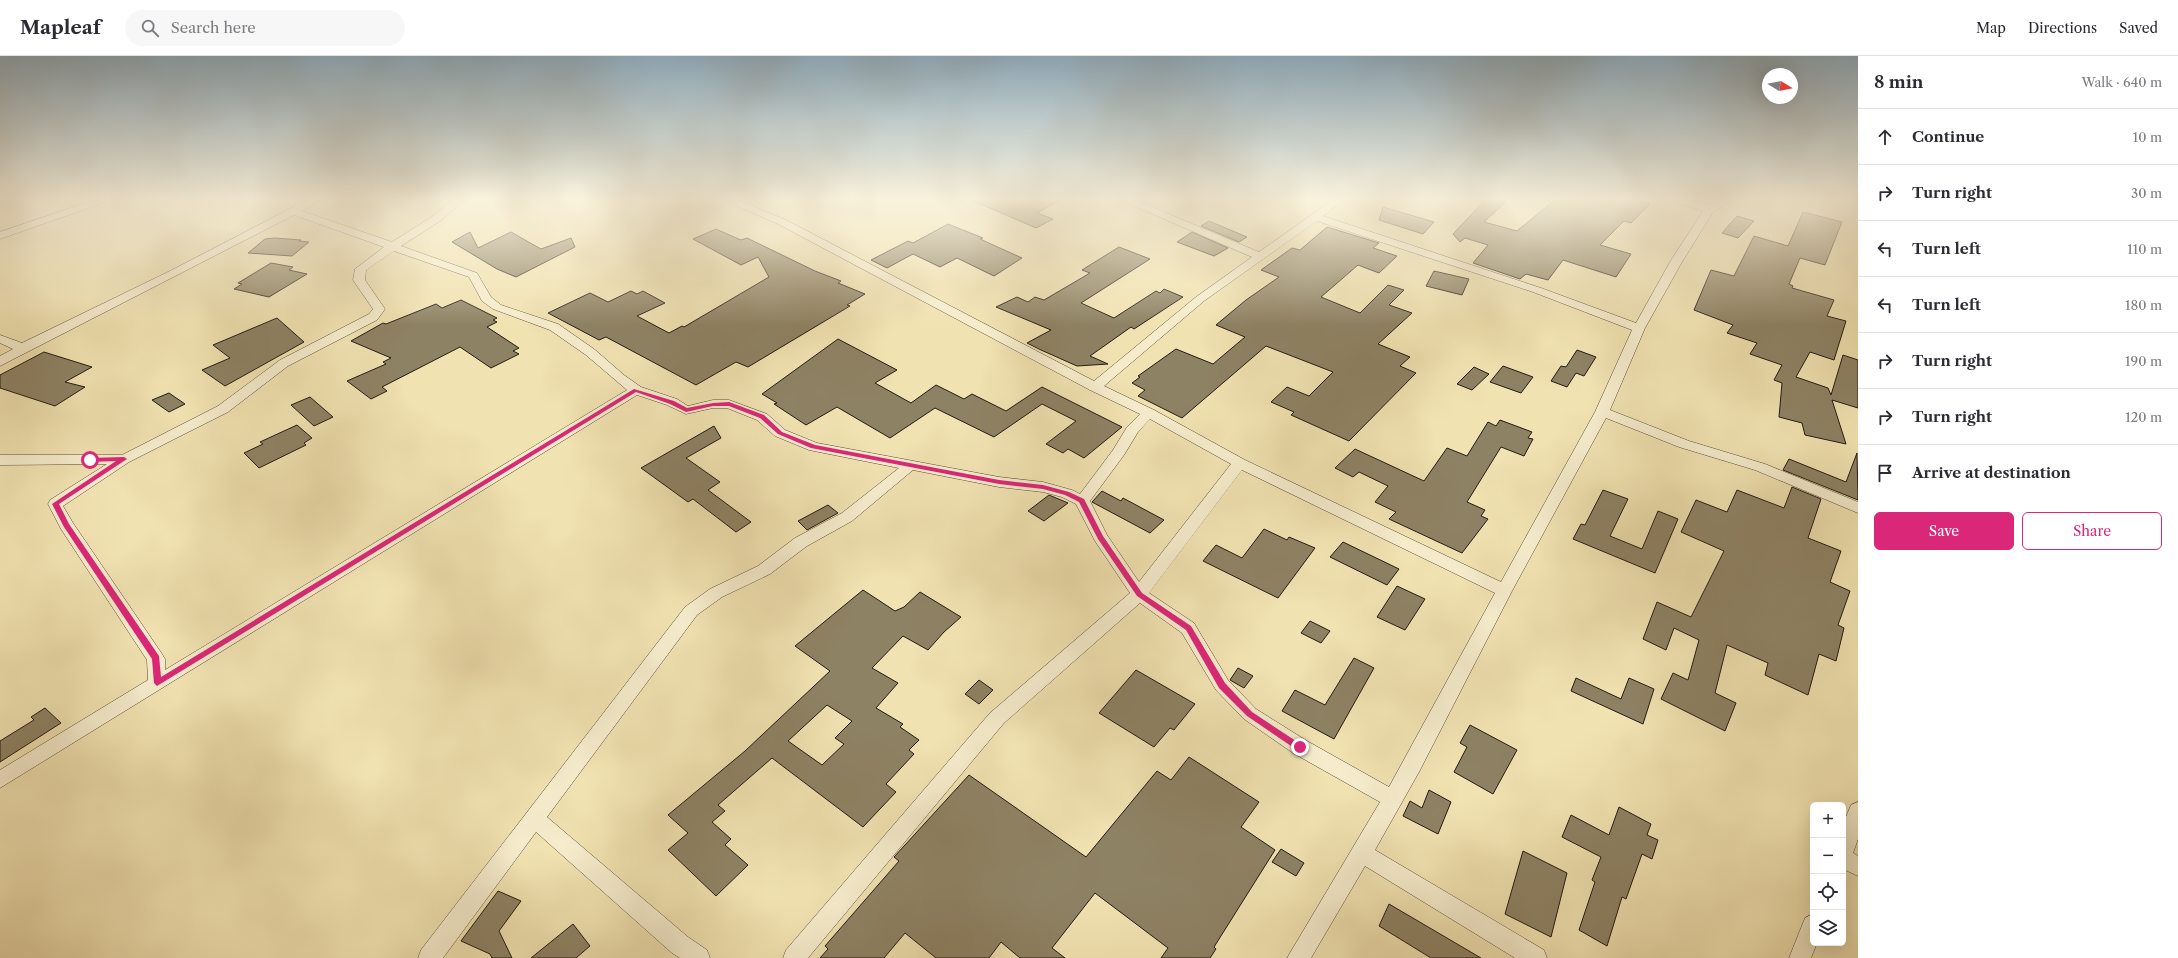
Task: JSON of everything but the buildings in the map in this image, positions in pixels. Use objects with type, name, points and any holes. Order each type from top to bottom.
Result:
[{"type":"street","points":[[0,362],[22,348],[235,241]]},
{"type":"street","points":[[378,241],[474,275],[481,285],[486,299],[497,307],[554,327],[590,352],[619,378],[636,390],[672,402],[686,410],[713,404],[729,404],[762,417],[780,433],[814,447],[912,464],[999,482],[1043,487],[1067,493],[1082,501],[1100,537],[1139,594],[1188,628],[1222,685],[1250,714],[1300,747],[1392,799]]},
{"type":"street","points":[[157,683],[156,658],[66,525],[55,504],[124,459],[223,409],[284,363],[373,317],[378,309],[359,280],[361,269],[400,241]]},
{"type":"street","points":[[818,241],[1095,387],[1149,413],[1240,463],[1504,591]]},
{"type":"street","points":[[1223,241],[1259,256]]},
{"type":"street","points":[[1095,387],[1200,299],[1280,241]]},
{"type":"street","points":[[1388,241],[1537,290],[1639,328]]},
{"type":"street","points":[[1298,958],[1412,766],[1504,591],[1568,477],[1602,412],[1639,328],[1689,241]]},
{"type":"street","points":[[0,339],[22,348]]},
{"type":"street","points":[[0,780],[636,390]]},
{"type":"street","points":[[1602,412],[1684,444],[1760,467],[1858,508]]},
{"type":"street","points":[[1082,501],[1115,458],[1132,430],[1149,413]]},
{"type":"street","points":[[0,460],[124,459]]},
{"type":"street","points":[[794,958],[997,718],[1139,594],[1240,463]]},
{"type":"street","points":[[429,958],[691,611],[716,593],[764,570],[801,542],[847,517],[912,464]]},
{"type":"street","points":[[1846,844],[1858,811]]},
{"type":"street","points":[[534,818],[680,945],[699,958]]},
{"type":"street","points":[[1362,852],[1536,958]]},
{"type":"street","points":[[1846,861],[1858,866]]},
{"type":"street","points":[[1800,958],[1810,933]]},
{"type":"route","points":[[90,460],[124,459],[55,504],[66,525],[156,658],[157,683],[602,409],[636,390],[672,402],[686,410],[713,404],[729,404],[748,410],[762,417],[780,433],[814,447],[912,464],[999,482],[1043,487],[1067,493],[1082,501],[1100,537],[1139,594],[1188,628],[1222,685],[1250,714],[1300,747]]}]
